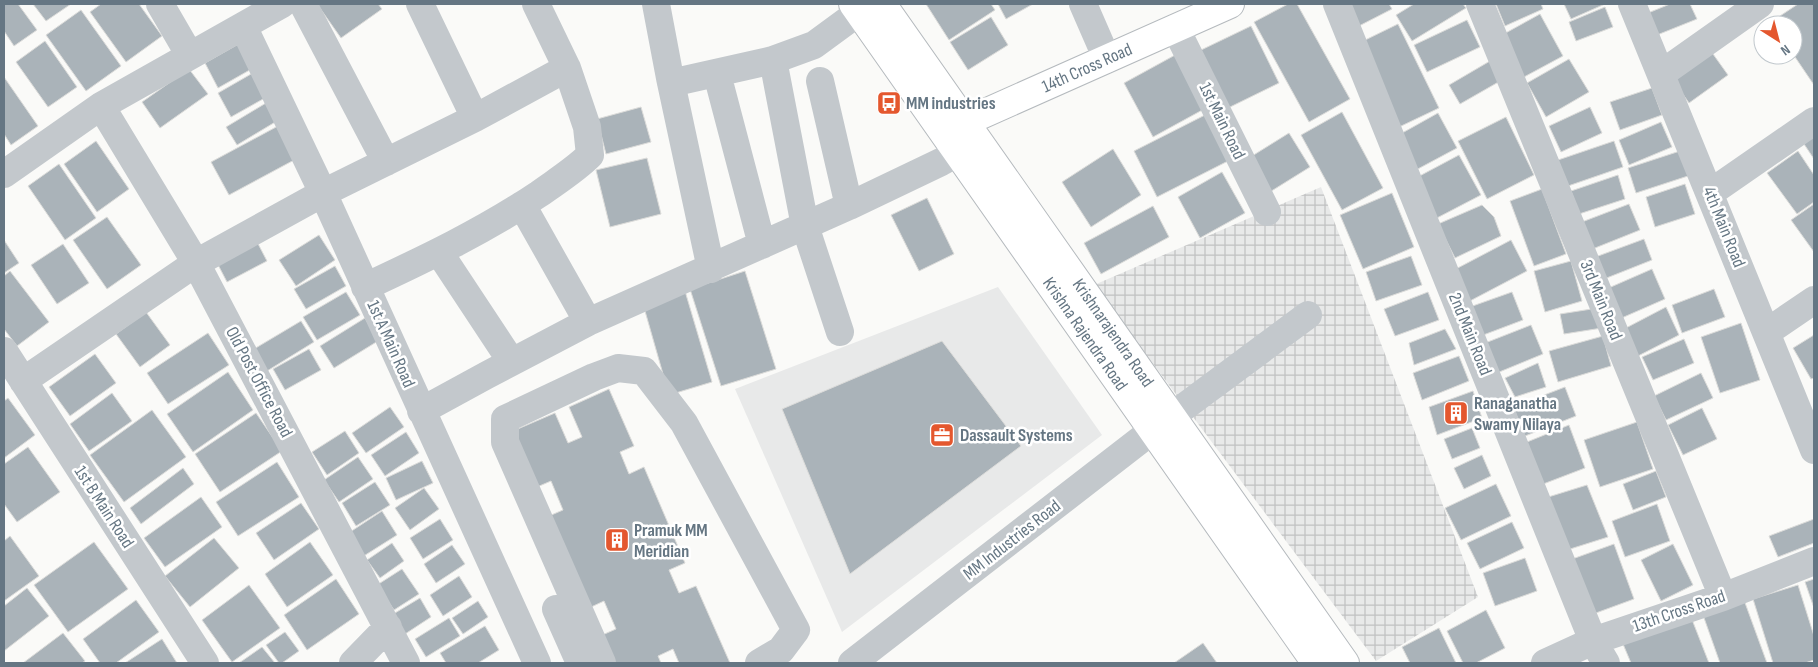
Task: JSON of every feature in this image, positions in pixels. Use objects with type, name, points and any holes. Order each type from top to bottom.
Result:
[{"type":"main road","name":"14th Cross Road","points":[[961,138],[1107,59],[1230,4]]},
{"type":"main road","name":"Krishnarajendra Road","points":[[864,6],[961,138],[1162,424],[1345,663]]},
{"type":"main road","points":[[1162,424],[1316,663]]},
{"type":"street","points":[[160,4],[190,54]]},
{"type":"street","points":[[4,174],[101,106],[190,54],[282,4]]},
{"type":"street","points":[[303,4],[386,162]]},
{"type":"street","points":[[420,4],[475,118]]},
{"type":"street","points":[[365,287],[439,252],[522,205],[577,168],[590,154],[587,128],[567,68],[536,4]]},
{"type":"street","points":[[656,4],[711,268]]},
{"type":"street","points":[[1083,4],[1107,59]]},
{"type":"street","name":"2nd Main Road","points":[[1337,4],[1600,652]]},
{"type":"street","name":"3rd Main Road","points":[[1480,4],[1723,597]]},
{"type":"street","name":"4th Main Road","points":[[1632,4],[1767,332],[1805,400],[1812,438]]},
{"type":"street","points":[[1661,74],[1755,5]]},
{"type":"street","points":[[671,83],[773,60],[814,45],[864,6]]},
{"type":"street","name":"1st A Main Road","points":[[243,26],[323,193],[537,663]]},
{"type":"street","name":"1st Main Road","points":[[1176,29],[1267,212]]},
{"type":"street","points":[[773,60],[805,226],[840,332]]},
{"type":"street","points":[[23,381],[196,263],[323,193],[475,118],[567,68]]},
{"type":"street","points":[[717,74],[762,245]]},
{"type":"street","points":[[820,81],[850,206]]},
{"type":"street","name":"Old Post Office Road","points":[[101,106],[196,263],[406,663]]},
{"type":"street","points":[[1710,193],[1814,121]]},
{"type":"street","points":[[421,411],[511,361],[588,322],[850,206],[961,138]]},
{"type":"street","points":[[522,205],[588,322]]},
{"type":"street","points":[[439,252],[511,361]]},
{"type":"street","points":[[1767,332],[1814,300]]},
{"type":"street","name":"MM Industries Road","points":[[852,663],[1162,424],[1308,315]]},
{"type":"street","name":"1st B Main Road","points":[[4,351],[205,663]]},
{"type":"street","points":[[602,663],[505,442],[505,419],[594,377],[618,368],[644,371],[684,423],[796,630],[781,650],[760,663]]},
{"type":"street","name":"13th Cross Road","points":[[1545,663],[1600,652],[1723,597],[1814,562]]},
{"type":"street","points":[[556,609],[580,663]]},
{"type":"street","points":[[353,663],[388,627]]},
{"type":"shaded area","points":[[1321,187],[1478,597],[1376,661],[1094,285]]},
{"type":"shaded area","points":[[998,287],[1102,435],[842,632],[735,389]]},
{"type":"building","points":[[4,4],[18,4],[37,30],[14,46],[4,31]]},
{"type":"building","points":[[33,4],[71,4],[46,21]]},
{"type":"building","points":[[101,4],[139,4],[162,36],[126,62],[90,12]]},
{"type":"building","points":[[317,4],[378,4],[382,9],[341,38]]},
{"type":"building","points":[[926,4],[991,4],[995,10],[949,40]]},
{"type":"building","points":[[998,4],[1033,4],[1006,19]]},
{"type":"building","points":[[1288,4],[1297,4],[1350,99],[1309,122],[1254,22]]},
{"type":"building","points":[[1345,4],[1389,4],[1392,9],[1357,27]]},
{"type":"building","points":[[1414,4],[1463,4],[1466,8],[1412,41],[1396,15]]},
{"type":"building","points":[[1496,4],[1541,4],[1543,9],[1505,26]]},
{"type":"building","points":[[1564,4],[1605,4],[1571,19]]},
{"type":"building","points":[[1670,4],[1690,4],[1697,19],[1657,35],[1648,13]]},
{"type":"building","points":[[1798,4],[1814,4],[1814,85],[1800,65],[1803,65],[1803,15],[1782,15]]},
{"type":"building","points":[[1605,7],[1613,27],[1576,41],[1569,22]]},
{"type":"building","points":[[81,10],[121,66],[86,91],[46,35]]},
{"type":"building","points":[[1540,14],[1563,56],[1524,77],[1502,35]]},
{"type":"building","points":[[991,17],[1008,45],[968,70],[950,42]]},
{"type":"building","points":[[1467,20],[1480,47],[1427,72],[1414,45]]},
{"type":"building","points":[[1398,24],[1439,108],[1397,128],[1357,44]]},
{"type":"building","points":[[1251,26],[1279,83],[1226,109],[1199,51]]},
{"type":"building","points":[[45,41],[77,87],[48,107],[16,62]]},
{"type":"building","points":[[242,42],[255,67],[218,88],[205,63]]},
{"type":"building","points":[[1708,47],[1728,75],[1689,103],[1669,74]]},
{"type":"building","points":[[1177,54],[1206,108],[1153,137],[1124,83]]},
{"type":"building","points":[[1569,59],[1589,92],[1546,117],[1527,83]]},
{"type":"building","points":[[1490,61],[1502,80],[1460,104],[1449,85]]},
{"type":"building","points":[[189,69],[208,94],[160,128],[142,102]]},
{"type":"building","points":[[258,70],[272,94],[231,117],[218,93]]},
{"type":"building","points":[[4,77],[38,126],[11,145],[4,134]]},
{"type":"building","points":[[1652,88],[1662,115],[1620,130],[1610,102]]},
{"type":"building","points":[[266,103],[277,121],[237,145],[226,127]]},
{"type":"building","points":[[641,107],[651,142],[606,154],[597,119]]},
{"type":"building","points":[[1590,107],[1602,133],[1561,152],[1549,126]]},
{"type":"building","points":[[1342,112],[1383,188],[1342,210],[1301,135]]},
{"type":"building","points":[[1438,113],[1457,148],[1414,171],[1395,137]]},
{"type":"building","points":[[1207,114],[1230,160],[1157,197],[1134,151]]},
{"type":"building","points":[[1506,117],[1534,175],[1487,199],[1458,141]]},
{"type":"building","points":[[1661,122],[1672,147],[1629,165],[1619,140]]},
{"type":"building","points":[[278,126],[296,159],[229,195],[211,162]]},
{"type":"building","points":[[1289,133],[1310,167],[1265,195],[1244,161]]},
{"type":"building","points":[[1814,133],[1814,159],[1802,141]]},
{"type":"building","points":[[96,141],[129,189],[97,212],[64,164]]},
{"type":"building","points":[[1614,141],[1623,167],[1568,186],[1558,160]]},
{"type":"building","points":[[1113,149],[1141,195],[1091,227],[1062,182]]},
{"type":"building","points":[[1683,150],[1691,175],[1636,193],[1628,168]]},
{"type":"building","points":[[1798,151],[1814,175],[1814,202],[1797,214],[1767,173]]},
{"type":"building","points":[[1459,155],[1481,195],[1433,220],[1412,180]]},
{"type":"building","points":[[647,158],[661,214],[610,227],[596,170]]},
{"type":"building","points":[[59,164],[96,218],[65,240],[28,186]]},
{"type":"building","points":[[1222,172],[1245,213],[1200,238],[1178,197]]},
{"type":"building","points":[[1618,175],[1625,199],[1579,214],[1571,191]]},
{"type":"building","points":[[1685,184],[1695,214],[1655,227],[1646,197]]},
{"type":"building","points":[[1542,189],[1566,254],[1534,266],[1510,201]]},
{"type":"building","points":[[1392,193],[1414,247],[1363,269],[1340,215]]},
{"type":"building","points":[[927,198],[954,254],[919,271],[891,215]]},
{"type":"building","points":[[1629,204],[1640,230],[1585,252],[1574,225]]},
{"type":"building","points":[[1814,204],[1814,252],[1791,220]]},
{"type":"building","points":[[1482,205],[1494,217],[1501,236],[1455,258],[1438,224]]},
{"type":"building","points":[[1153,206],[1169,237],[1101,274],[1084,243]]},
{"type":"building","points":[[107,217],[141,265],[107,289],[73,240]]},
{"type":"building","points":[[319,235],[335,260],[296,286],[279,260]]},
{"type":"building","points":[[254,236],[267,261],[227,282],[214,257]]},
{"type":"building","points":[[1644,239],[1652,260],[1599,281],[1590,259]]},
{"type":"building","points":[[4,240],[19,263],[4,273]]},
{"type":"building","points":[[1511,240],[1527,271],[1468,302],[1452,271]]},
{"type":"building","points":[[63,244],[89,283],[57,304],[31,265]]},
{"type":"building","points":[[1411,256],[1422,285],[1376,301],[1366,272]]},
{"type":"building","points":[[1571,261],[1582,301],[1545,312],[1534,271]]},
{"type":"building","points":[[335,266],[346,286],[306,309],[294,289]]},
{"type":"building","points":[[1652,269],[1665,299],[1617,320],[1604,290]]},
{"type":"building","points":[[10,271],[49,322],[17,346],[4,329],[4,276]]},
{"type":"building","points":[[745,271],[776,369],[721,386],[690,289]]},
{"type":"building","points":[[1714,289],[1725,317],[1682,333],[1672,305]]},
{"type":"building","points":[[685,291],[712,382],[669,395],[643,304]]},
{"type":"building","points":[[346,292],[360,315],[317,340],[303,317]]},
{"type":"building","points":[[1428,292],[1439,320],[1395,336],[1384,309]]},
{"type":"building","points":[[1512,292],[1523,320],[1478,337],[1467,308]]},
{"type":"building","points":[[1666,307],[1679,335],[1638,356],[1624,329]]},
{"type":"building","points":[[1598,308],[1602,328],[1564,334],[1560,314]]},
{"type":"building","points":[[146,312],[170,345],[140,367],[116,334]]},
{"type":"building","points":[[365,318],[378,341],[334,368],[320,346]]},
{"type":"building","points":[[301,321],[314,342],[267,371],[254,349]]},
{"type":"building","points":[[1741,323],[1760,380],[1720,393],[1701,337]]},
{"type":"building","points":[[1531,325],[1543,354],[1492,375],[1480,345]]},
{"type":"building","points":[[1445,329],[1456,349],[1414,365],[1409,343]]},
{"type":"building","points":[[208,333],[229,365],[168,404],[147,373]]},
{"type":"building","points":[[1814,335],[1814,378],[1811,379],[1793,348]]},
{"type":"building","points":[[1603,336],[1611,366],[1558,382],[1549,351]]},
{"type":"building","points":[[1684,339],[1694,363],[1653,380],[1642,357]]},
{"type":"building","points":[[942,341],[1021,446],[850,574],[782,409]]},
{"type":"building","points":[[309,349],[321,370],[285,390],[273,369]]},
{"type":"building","points":[[95,354],[116,383],[70,416],[49,387]]},
{"type":"building","points":[[1459,356],[1469,381],[1422,400],[1413,373]]},
{"type":"building","points":[[1538,363],[1546,387],[1515,397],[1505,378]]},
{"type":"building","points":[[228,372],[253,410],[193,452],[167,414]]},
{"type":"building","points":[[1701,373],[1713,398],[1666,420],[1654,396]]},
{"type":"building","points":[[1565,387],[1576,416],[1525,436],[1513,407]]},
{"type":"building","name":"Pramuk MM Meridian","points":[[609,389],[634,446],[620,452],[629,474],[644,467],[685,563],[669,570],[679,593],[696,586],[730,663],[679,663],[673,649],[658,656],[661,663],[612,663],[600,636],[616,629],[604,601],[589,608],[549,516],[563,510],[551,481],[537,487],[513,431],[555,413],[568,443],[582,437],[569,407]]},
{"type":"building","name":"Ranaganatha Swamy Nilaya","points":[[1473,391],[1482,418],[1437,435],[1429,407]]},
{"type":"building","points":[[112,393],[132,421],[89,451],[70,424]]},
{"type":"building","points":[[8,398],[35,435],[4,458],[4,401]]},
{"type":"building","points":[[390,407],[404,427],[366,453],[352,433]]},
{"type":"building","points":[[1702,408],[1717,439],[1683,455],[1668,425]]},
{"type":"building","points":[[152,410],[186,457],[124,502],[90,455]]},
{"type":"building","points":[[256,413],[282,451],[220,492],[195,454]]},
{"type":"building","points":[[1637,422],[1653,469],[1600,487],[1584,440]]},
{"type":"building","points":[[1569,425],[1585,468],[1538,486],[1522,444]]},
{"type":"building","points":[[1472,428],[1480,448],[1452,459],[1444,439]]},
{"type":"building","points":[[345,431],[359,453],[327,475],[312,452]]},
{"type":"building","points":[[406,432],[419,453],[385,476],[371,455]]},
{"type":"building","points":[[28,447],[60,492],[17,522],[4,504],[4,464]]},
{"type":"building","points":[[1482,455],[1491,476],[1464,489],[1454,468]]},
{"type":"building","points":[[358,457],[373,479],[339,502],[324,480]]},
{"type":"building","points":[[422,461],[433,483],[396,500],[386,478]]},
{"type":"building","points":[[277,462],[299,497],[238,536],[216,502]]},
{"type":"building","points":[[183,468],[194,484],[141,524],[130,508]]},
{"type":"building","points":[[1656,471],[1666,497],[1633,510],[1623,484]]},
{"type":"building","points":[[375,482],[390,505],[356,526],[342,503]]},
{"type":"building","points":[[1496,484],[1511,516],[1461,540],[1445,508]]},
{"type":"building","points":[[1587,485],[1608,537],[1567,550],[1545,498]]},
{"type":"building","points":[[424,488],[439,509],[410,530],[395,508]]},
{"type":"building","points":[[201,497],[222,527],[165,567],[144,538]]},
{"type":"building","points":[[301,503],[319,529],[274,560],[256,533]]},
{"type":"building","points":[[1657,504],[1670,541],[1625,557],[1612,521]]},
{"type":"building","points":[[382,511],[397,535],[359,559],[344,536]]},
{"type":"building","points":[[440,519],[453,540],[423,559],[410,538]]},
{"type":"building","points":[[1814,519],[1814,543],[1778,557],[1769,536]]},
{"type":"building","points":[[1512,522],[1524,548],[1480,569],[1467,543]]},
{"type":"building","points":[[10,536],[39,576],[4,601],[4,541]]},
{"type":"building","points":[[214,538],[239,568],[190,607],[165,576]]},
{"type":"building","points":[[94,542],[128,589],[68,632],[34,585]]},
{"type":"building","points":[[310,542],[333,575],[287,607],[265,574]]},
{"type":"building","points":[[392,543],[404,561],[380,578],[367,560]]},
{"type":"building","points":[[1614,544],[1634,599],[1585,617],[1564,562]]},
{"type":"building","points":[[1673,544],[1693,585],[1661,601],[1641,560]]},
{"type":"building","points":[[452,545],[465,564],[436,583],[424,564]]},
{"type":"building","points":[[1525,558],[1537,591],[1495,606],[1483,573]]},
{"type":"building","points":[[402,569],[419,594],[394,610],[377,585]]},
{"type":"building","points":[[459,576],[472,597],[443,616],[430,595]]},
{"type":"building","points":[[336,579],[359,614],[307,650],[284,615]]},
{"type":"building","points":[[1814,579],[1814,608],[1805,582]]},
{"type":"building","points":[[249,585],[280,628],[232,662],[202,620]]},
{"type":"building","points":[[1798,585],[1814,636],[1814,660],[1805,663],[1773,663],[1753,599]]},
{"type":"building","points":[[27,588],[49,616],[4,651],[4,606]]},
{"type":"building","points":[[420,598],[431,617],[402,636],[390,616]]},
{"type":"building","points":[[136,600],[159,632],[116,663],[100,663],[83,639]]},
{"type":"building","points":[[1744,600],[1767,663],[1720,663],[1703,615]]},
{"type":"building","points":[[478,601],[488,617],[463,634],[452,618]]},
{"type":"building","points":[[1486,610],[1505,648],[1476,663],[1463,663],[1447,631]]},
{"type":"building","points":[[1691,617],[1709,663],[1631,663],[1623,644]]},
{"type":"building","points":[[449,618],[460,636],[426,657],[415,639]]},
{"type":"building","points":[[485,626],[499,650],[478,663],[446,663],[440,653]]},
{"type":"building","points":[[1439,628],[1456,663],[1410,663],[1402,647]]},
{"type":"building","points":[[285,632],[299,651],[282,663],[279,663],[266,645]]},
{"type":"building","points":[[63,633],[85,661],[82,663],[23,663]]},
{"type":"building","points":[[162,639],[177,663],[125,663]]},
{"type":"building","points":[[1203,643],[1217,663],[1174,663]]},
{"type":"building","points":[[262,647],[275,663],[239,663]]},
{"type":"place","name":"MM industries","points":[[889,103]]},
{"type":"place","name":"Ranaganatha Swamy Nilaya","points":[[1456,413]]},
{"type":"place","name":"Dassault Systems","points":[[942,435]]},
{"type":"place","name":"Pramuk MM Meridian","points":[[617,540]]}]
